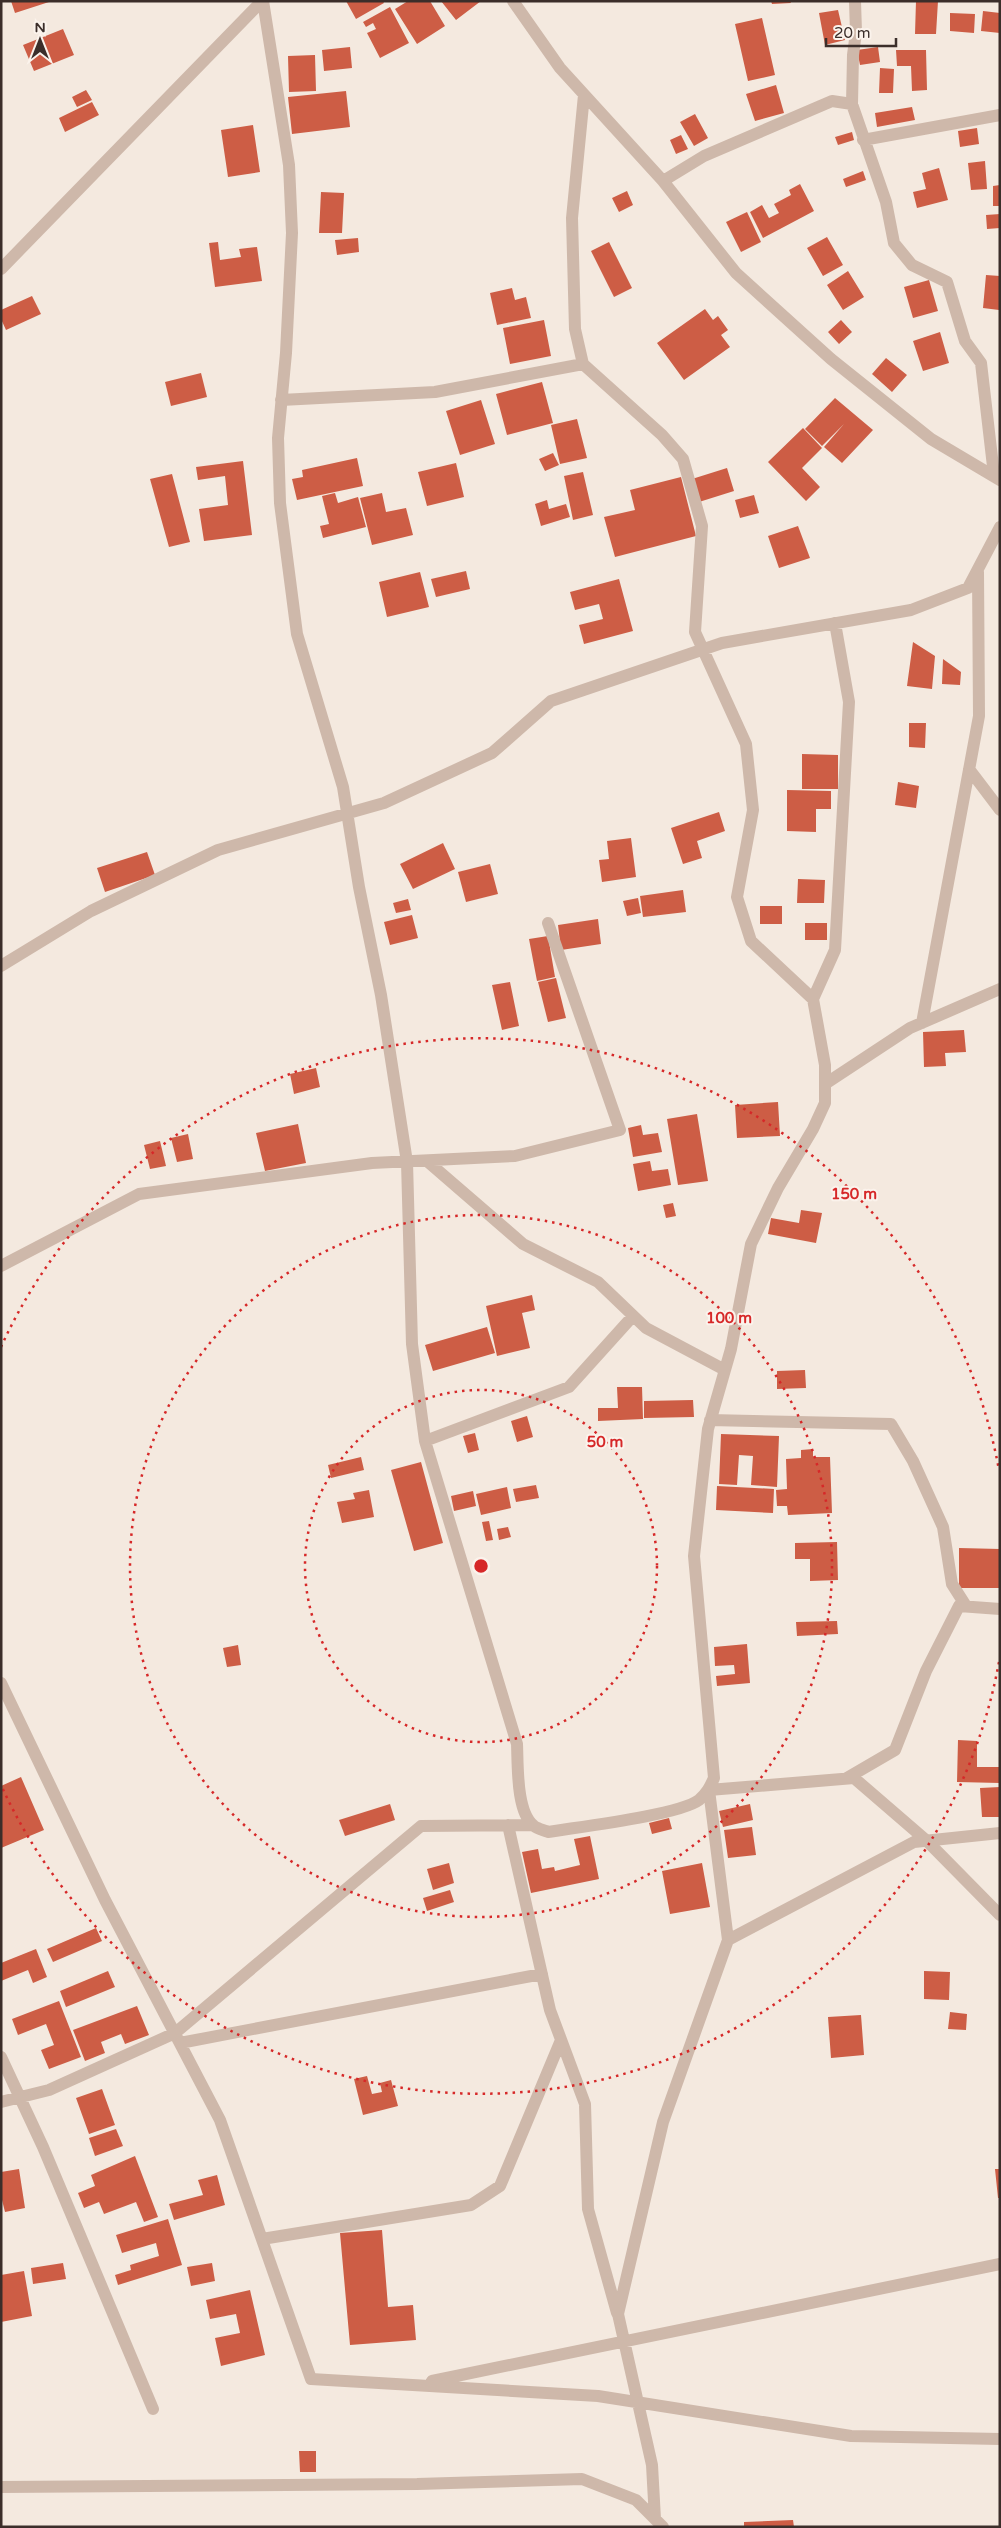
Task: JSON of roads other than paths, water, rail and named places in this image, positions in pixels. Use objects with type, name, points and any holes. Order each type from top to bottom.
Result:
[{"type":"street","points":[[1,269],[262,1]]},
{"type":"street","points":[[262,1],[289,165],[292,233],[286,353],[278,438],[280,503],[297,634],[344,787],[359,887],[381,995],[408,1162],[412,1344],[425,1441],[517,1744],[518,1782],[525,1813],[533,1826]]},
{"type":"street","points":[[513,1],[560,68],[664,181],[736,273],[831,359],[930,439],[997,477]]},
{"type":"street","points":[[855,1],[856,32],[853,55],[852,104],[886,202],[894,244],[912,265],[946,282],[965,341],[981,363],[997,477]]},
{"type":"street","points":[[584,95],[572,218],[575,329],[583,364],[662,435],[683,459],[702,526],[696,632],[746,744],[753,810],[737,897],[751,941],[813,999]]},
{"type":"street","points":[[664,181],[704,156],[832,101],[852,104]]},
{"type":"street","points":[[863,140],[1000,115]]},
{"type":"street","points":[[281,400],[435,392],[583,364]]},
{"type":"street","points":[[1,966],[90,912],[218,850],[384,803],[492,753],[551,701],[722,642],[912,610],[968,588],[1000,528]]},
{"type":"street","points":[[922,1023],[978,716],[978,570]]},
{"type":"street","points":[[177,2038],[421,1826],[533,1826],[548,1832],[662,1812],[697,1801],[709,1790],[714,1778],[713,1761],[694,1556],[710,1420],[731,1349],[751,1244],[778,1188],[825,1103],[825,1065],[813,999],[835,950],[849,702],[834,623]]},
{"type":"street","points":[[969,769],[1000,810]]},
{"type":"street","points":[[1,1266],[139,1194],[372,1163],[514,1156],[620,1130],[548,923]]},
{"type":"street","points":[[825,1084],[910,1028],[1000,989]]},
{"type":"street","points":[[427,1160],[523,1244],[598,1282],[646,1328],[725,1370]]},
{"type":"street","points":[[425,1441],[569,1388],[633,1316]]},
{"type":"street","points":[[710,1420],[891,1424],[913,1460],[943,1527],[952,1584],[966,1606]]},
{"type":"street","points":[[847,1778],[896,1750],[926,1671],[959,1606],[1000,1609]]},
{"type":"street","points":[[1,1683],[105,1900],[220,2120],[311,2379],[598,2396],[851,2436],[1000,2439]]},
{"type":"street","points":[[709,1790],[854,1778],[927,1841],[1000,1915]]},
{"type":"street","points":[[618,2314],[663,2122],[728,1940],[709,1790]]},
{"type":"street","points":[[508,1826],[550,2010],[585,2104],[588,2209],[618,2314],[638,2402],[652,2465],[659,2523]]},
{"type":"street","points":[[728,1940],[914,1842],[1000,1833]]},
{"type":"street","points":[[1,2102],[49,2090],[177,2038],[542,1974]]},
{"type":"street","points":[[262,2238],[471,2205],[500,2186],[561,2040]]},
{"type":"street","points":[[1,2057],[153,2409]]},
{"type":"street","points":[[416,2385],[1000,2264]]},
{"type":"street","points":[[1,2487],[398,2485],[582,2480],[636,2500],[659,2523]]}]
